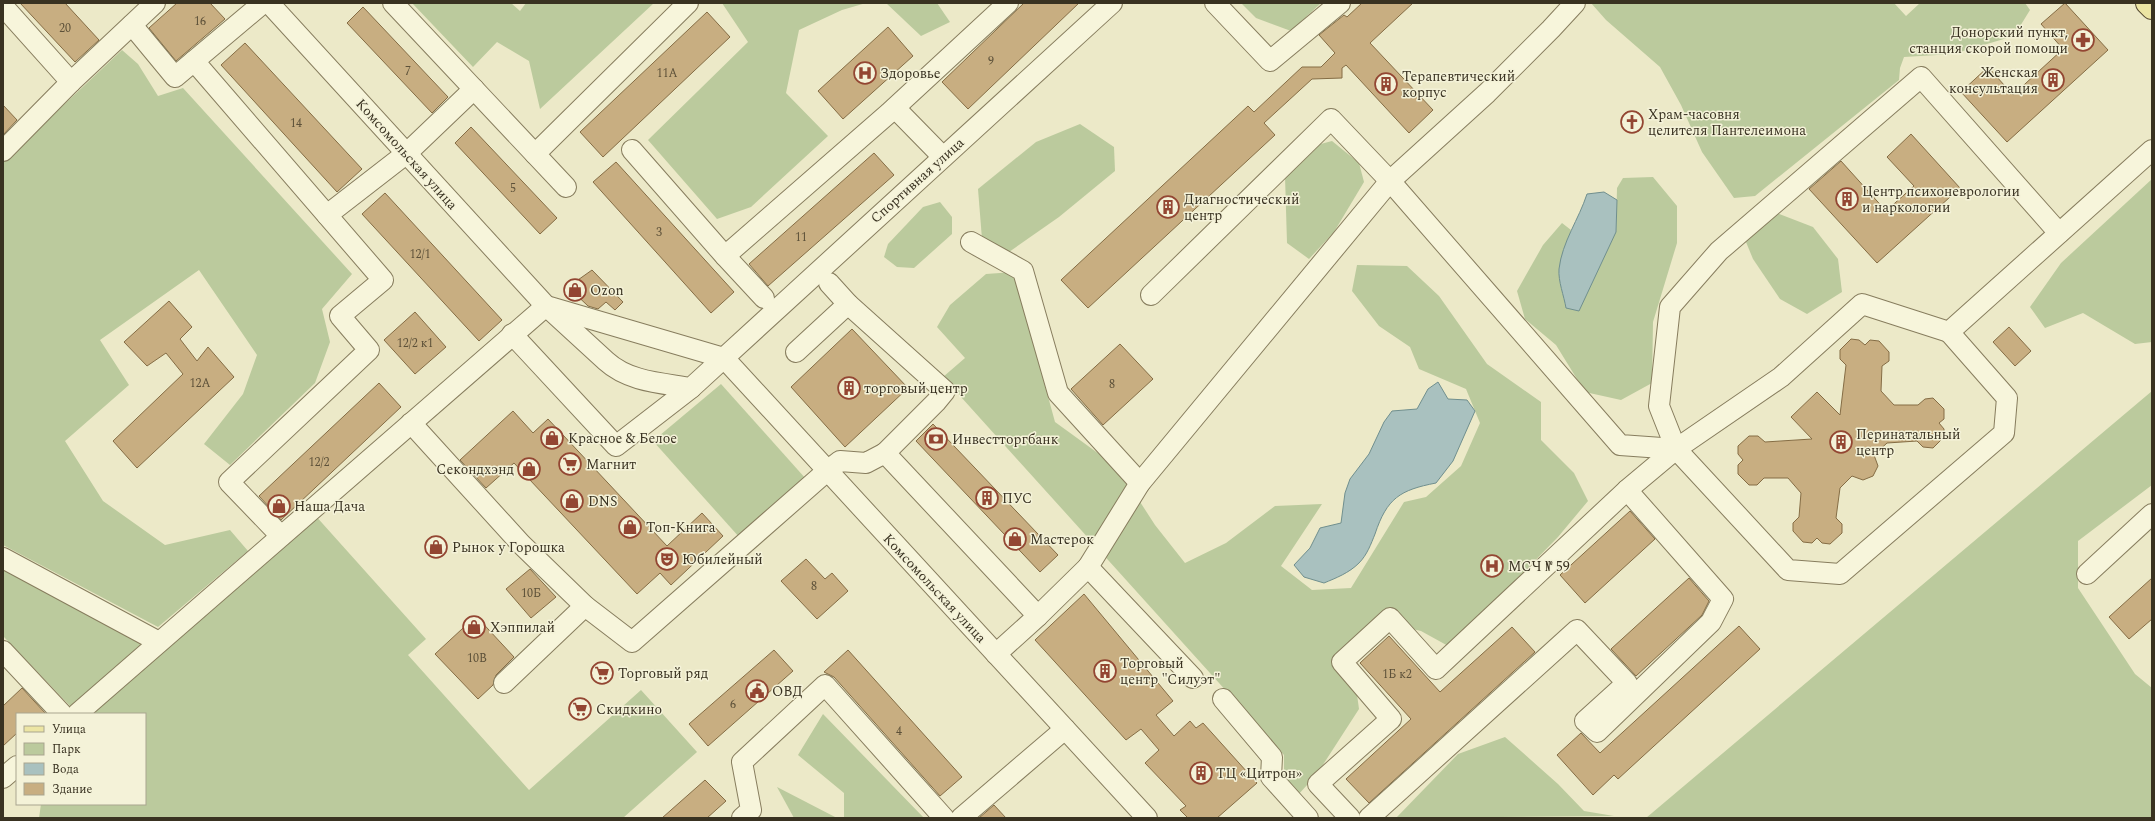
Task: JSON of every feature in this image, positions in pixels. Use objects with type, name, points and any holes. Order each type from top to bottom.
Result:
[{"type":"main road","points":[[2147,3],[2152,8]]},
{"type":"street","points":[[132,25],[175,76],[263,3]]},
{"type":"street","name":"Комсомольская улица","points":[[269,3],[546,306],[606,361],[615,369],[633,378],[691,388]]},
{"type":"street","points":[[393,3],[566,187]]},
{"type":"street","points":[[535,154],[688,3]]},
{"type":"street","points":[[725,256],[895,108],[1008,3]]},
{"type":"street","name":"Спортивная улица","points":[[724,358],[1112,3]]},
{"type":"street","points":[[1215,3],[1270,61],[1340,3]]},
{"type":"street","points":[[996,654],[1038,616],[1088,567],[1140,483],[1390,181],[1487,93],[1575,3]]},
{"type":"street","points":[[3,152],[71,82],[132,25],[152,4]]},
{"type":"street","points":[[3,6],[71,82]]},
{"type":"street","points":[[194,61],[383,280],[340,316],[369,350],[229,482],[281,536]]},
{"type":"street","points":[[1350,818],[1318,784],[1391,719],[1342,662],[1390,618],[1436,669],[1627,490],[1676,449],[1781,377],[1862,304],[1949,332],[2007,398],[2004,433],[1840,574],[1788,570],[1676,449],[1659,406],[1670,307],[1719,252],[1921,77],[2059,233]]},
{"type":"street","points":[[327,215],[407,153],[474,90]]},
{"type":"street","points":[[895,108],[943,157]]},
{"type":"street","points":[[1151,295],[1331,119],[1390,181],[1620,445],[1676,449]]},
{"type":"street","points":[[632,150],[764,298]]},
{"type":"street","points":[[1949,332],[2152,150]]},
{"type":"street","points":[[971,242],[1023,271],[1058,393],[1140,483]]},
{"type":"street","points":[[411,423],[521,544],[585,606],[632,642],[827,470],[840,461],[866,463],[885,453],[945,391],[848,304],[829,283]]},
{"type":"street","points":[[796,352],[848,304]]},
{"type":"street","points":[[78,713],[546,306],[724,358]]},
{"type":"street","points":[[606,361],[604,342],[609,334],[620,328]]},
{"type":"street","points":[[512,334],[616,446],[691,388],[724,358]]},
{"type":"street","name":"Комсомольская улица","points":[[724,358],[1147,818]]},
{"type":"street","points":[[885,453],[1038,616]]},
{"type":"street","points":[[1369,818],[1577,630],[1627,683],[1585,721],[1597,732],[1711,622],[1723,598],[1627,490]]},
{"type":"street","points":[[2087,574],[2152,514]]},
{"type":"street","points":[[3,558],[159,642]]},
{"type":"street","points":[[1088,567],[1193,678]]},
{"type":"street","points":[[504,683],[585,606]]},
{"type":"street","points":[[3,651],[61,713]]},
{"type":"street","points":[[751,815],[742,762],[825,685],[944,818]]},
{"type":"street","points":[[1223,699],[1272,757],[1271,777],[1308,818],[1332,799]]},
{"type":"street","points":[[961,818],[1065,729]]},
{"type":"street","points":[[3,778],[16,767]]},
{"type":"green space","points":[[412,3],[511,3],[520,11],[526,3],[654,3],[540,109],[529,61],[497,42],[473,67]]},
{"type":"green space","points":[[722,3],[866,3],[842,10],[799,30],[786,93],[828,136],[751,207],[717,219],[648,140],[748,42]]},
{"type":"green space","points":[[886,3],[937,3],[950,22],[921,36]]},
{"type":"green space","points":[[1241,3],[1321,3],[1291,31],[1256,18]]},
{"type":"green space","points":[[1591,3],[1894,3],[1906,16],[1920,3],[2025,3],[2030,10],[2014,36],[1953,54],[1904,57],[1900,68],[1899,80],[1755,196],[1734,198],[1702,152],[1681,105],[1660,67],[1606,20]]},
{"type":"green space","points":[[122,50],[138,64],[158,96],[183,88],[352,274],[322,309],[330,342],[315,383],[230,465],[204,444],[243,394],[257,355],[199,270],[100,340],[129,385],[65,441],[103,501],[165,545],[230,530],[248,551],[158,627],[3,545],[3,162]]},
{"type":"green space","points":[[1080,124],[1114,147],[1115,171],[1059,217],[1009,252],[982,239],[978,189],[1036,142]]},
{"type":"green space","points":[[1332,141],[1359,163],[1364,182],[1334,232],[1309,259],[1287,243],[1285,176],[1317,145]]},
{"type":"green space","points":[[1653,177],[1677,206],[1677,243],[1653,322],[1652,383],[1621,400],[1585,392],[1556,345],[1525,319],[1517,291],[1543,245],[1562,223],[1571,230],[1559,269],[1616,232],[1617,188],[1623,178]]},
{"type":"green space","points":[[2152,179],[2152,342],[2135,344],[2083,313],[2045,328],[2030,307],[2061,263]]},
{"type":"green space","points":[[940,202],[952,217],[952,234],[914,268],[897,267],[884,257],[888,244],[923,207]]},
{"type":"green space","points":[[1777,213],[1813,227],[1838,259],[1842,292],[1807,314],[1780,299],[1753,259],[1746,242]]},
{"type":"green space","points":[[1357,265],[1407,266],[1439,296],[1487,364],[1541,402],[1541,440],[1574,473],[1588,501],[1558,537],[1450,647],[1421,631],[1383,622],[1348,656],[1355,680],[1359,709],[1317,774],[1298,795],[1284,780],[1284,755],[943,377],[965,358],[937,327],[950,305],[986,274],[1014,272],[1055,422],[1106,459],[1122,474],[1155,525],[1185,563],[1226,543],[1275,506],[1322,504],[1281,566],[1312,590],[1351,588],[1404,502],[1426,497],[1461,466],[1480,423],[1466,389],[1419,369],[1410,347],[1379,326],[1352,291]]},
{"type":"green space","points":[[721,384],[806,479],[740,538],[653,441]]},
{"type":"green space","points":[[2152,391],[2152,485],[2078,541],[2078,588],[2135,674],[2152,688],[2152,818],[1646,818]]},
{"type":"green space","points":[[314,514],[426,639],[408,655],[529,790],[641,690],[697,752],[623,818],[39,818],[41,805],[146,805],[146,713],[92,713]]},
{"type":"green space","points":[[3,569],[145,644],[72,708],[3,636]]},
{"type":"green space","points":[[823,714],[924,818],[844,818],[844,793],[798,755]]},
{"type":"green space","points":[[1505,737],[1558,784],[1584,811],[1614,816],[1396,818],[1458,754]]},
{"type":"green space","points":[[777,787],[837,818],[794,818]]},
{"type":"water","points":[[1604,192],[1617,200],[1616,232],[1579,311],[1566,308],[1559,274],[1564,249],[1587,194]]},
{"type":"water","points":[[1438,382],[1448,399],[1467,400],[1475,411],[1453,461],[1436,483],[1404,493],[1390,504],[1380,522],[1367,553],[1355,567],[1324,583],[1304,577],[1294,565],[1310,548],[1320,528],[1341,523],[1345,493],[1350,479],[1369,454],[1384,422],[1392,411],[1417,409],[1428,389]]},
{"type":"building","points":[[20,3],[65,3],[99,40],[75,62]]},
{"type":"building","points":[[177,3],[210,3],[225,19],[176,61],[149,28]]},
{"type":"building","points":[[1024,3],[1079,3],[968,109],[942,82]]},
{"type":"building","points":[[1362,3],[1413,3],[1370,43],[1433,110],[1409,133],[1346,65],[1342,68],[1342,78],[1312,79],[1264,123],[1275,135],[1088,308],[1061,280],[1248,106],[1254,112],[1302,67],[1321,67],[1335,53],[1319,35],[1344,15],[1347,17]]},
{"type":"building","name":"Женская консультация","points":[[2065,3],[2108,50],[2007,142],[1961,92],[1988,67],[2013,95],[2063,49],[2041,24]]},
{"type":"building","points":[[363,7],[448,97],[432,113],[347,23]]},
{"type":"building","points":[[707,12],[730,37],[603,157],[580,132]]},
{"type":"building","name":"Здоровье","points":[[888,27],[913,56],[843,119],[818,91]]},
{"type":"building","points":[[245,43],[362,169],[337,192],[221,65]]},
{"type":"building","points":[[3,105],[17,120],[3,135]]},
{"type":"building","name":"Храм-часовня целителя Пантелеимона","points":[[1625,113],[1639,113],[1639,131],[1626,131]]},
{"type":"building","points":[[471,127],[557,218],[540,234],[455,143]]},
{"type":"building","name":"Центр психоневрологии и наркологии","points":[[1911,134],[1960,188],[1877,263],[1809,189],[1841,161],[1886,211],[1914,186],[1887,157]]},
{"type":"building","points":[[874,153],[894,175],[768,286],[749,264]]},
{"type":"building","points":[[616,162],[734,292],[711,313],[593,182]]},
{"type":"building","points":[[385,193],[502,320],[479,341],[362,214]]},
{"type":"building","points":[[592,270],[623,302],[615,310],[606,302],[598,309],[588,306],[568,287]]},
{"type":"building","points":[[169,301],[192,327],[180,339],[197,361],[208,347],[234,377],[137,468],[113,441],[183,374],[166,353],[147,366],[124,342]]},
{"type":"building","points":[[415,312],[446,347],[415,374],[384,340]]},
{"type":"building","points":[[2009,327],[2031,351],[2015,366],[1993,342]]},
{"type":"building","name":"торговый центр","points":[[852,329],[908,388],[845,447],[791,387]]},
{"type":"building","name":"Перинатальный центр","points":[[1851,339],[1859,340],[1865,345],[1870,340],[1879,341],[1889,352],[1889,361],[1882,366],[1881,391],[1894,405],[1918,405],[1925,399],[1933,398],[1944,409],[1944,419],[1939,423],[1944,429],[1944,437],[1933,448],[1923,447],[1917,441],[1887,443],[1874,455],[1878,466],[1873,476],[1863,480],[1852,476],[1840,488],[1836,518],[1842,524],[1842,533],[1830,544],[1822,543],[1817,538],[1812,543],[1803,542],[1793,531],[1793,523],[1799,517],[1801,493],[1788,478],[1764,478],[1757,485],[1749,485],[1738,474],[1738,465],[1743,460],[1738,454],[1738,446],[1749,436],[1758,436],[1765,442],[1812,439],[1791,417],[1817,392],[1840,415],[1846,365],[1840,359],[1840,350]]},
{"type":"building","points":[[1120,344],[1153,379],[1103,425],[1071,389]]},
{"type":"building","points":[[379,383],[401,407],[281,520],[259,496]]},
{"type":"building","points":[[513,411],[533,433],[548,419],[667,546],[702,513],[723,536],[671,585],[660,573],[637,594],[514,463],[486,488],[460,460]]},
{"type":"building","name":"ПУС","points":[[933,424],[1058,555],[1040,572],[916,441]]},
{"type":"building","points":[[1630,511],[1655,539],[1585,603],[1560,575]]},
{"type":"building","points":[[806,559],[825,579],[832,573],[848,591],[817,619],[781,581]]},
{"type":"building","points":[[530,569],[556,597],[531,618],[506,589]]},
{"type":"building","points":[[1689,578],[1709,601],[1702,615],[1636,676],[1611,649]]},
{"type":"building","points":[[2152,578],[2152,619],[2129,639],[2109,617]]},
{"type":"building","points":[[1084,594],[1173,701],[1156,715],[1174,736],[1190,721],[1196,728],[1203,723],[1257,783],[1217,818],[1188,818],[1180,810],[1186,806],[1145,763],[1159,750],[1141,729],[1126,740],[1035,640]]},
{"type":"building","points":[[476,616],[514,657],[496,675],[493,685],[478,699],[435,654]]},
{"type":"building","points":[[1739,626],[1760,649],[1618,779],[1614,775],[1593,795],[1557,755],[1581,733],[1600,753]]},
{"type":"building","points":[[1512,627],[1535,652],[1369,803],[1346,779],[1411,719],[1360,663],[1389,636],[1440,692]]},
{"type":"building","points":[[774,650],[793,671],[708,746],[689,724]]},
{"type":"building","points":[[848,650],[962,777],[940,796],[834,677],[824,672]]},
{"type":"building","points":[[22,688],[45,713],[16,713],[16,734],[3,746],[3,706]]},
{"type":"building","points":[[705,780],[726,801],[707,818],[662,818]]},
{"type":"building","points":[[994,805],[1006,818],[979,818]]},
{"type":"place","name":"Донорский пункт, станция скорой помощи","points":[[2083,40]]},
{"type":"place","name":"Здоровье","points":[[865,73]]},
{"type":"place","name":"Женская консультация","points":[[2053,80]]},
{"type":"place","name":"Терапевтический корпус","points":[[1386,84]]},
{"type":"place","name":"Храм-часовня целителя Пантелеимона","points":[[1632,122]]},
{"type":"place","name":"Центр психоневрологии и наркологии","points":[[1847,199]]},
{"type":"place","name":"Диагностический центр","points":[[1168,207]]},
{"type":"place","name":"Ozon","points":[[575,290]]},
{"type":"place","name":"торговый центр","points":[[849,388]]},
{"type":"place","name":"Красное & Белое","points":[[552,438]]},
{"type":"place","name":"Инвестторгбанк","points":[[936,439]]},
{"type":"place","name":"Перинатальный центр","points":[[1841,442]]},
{"type":"place","name":"Магнит","points":[[570,464]]},
{"type":"place","name":"Секондхэнд","points":[[529,469]]},
{"type":"place","name":"ПУС","points":[[987,498]]},
{"type":"place","name":"DNS","points":[[572,501]]},
{"type":"place","name":"Наша Дача","points":[[279,506]]},
{"type":"place","name":"Топ-Книга","points":[[630,527]]},
{"type":"place","name":"Мастерок","points":[[1015,539]]},
{"type":"place","name":"Рынок у Горошка","points":[[436,547]]},
{"type":"place","name":"Юбилейный","points":[[667,559]]},
{"type":"place","name":"МСЧ № 59","points":[[1492,566]]},
{"type":"place","name":"Хэппилай","points":[[474,627]]},
{"type":"place","name":"Торговый центр \"Силуэт\"","points":[[1105,671]]},
{"type":"place","name":"Торговый ряд","points":[[602,673]]},
{"type":"place","name":"ОВД","points":[[757,691]]},
{"type":"place","name":"Скидкино","points":[[580,709]]},
{"type":"place","name":"ТЦ «Цитрон»","points":[[1201,773]]}]
